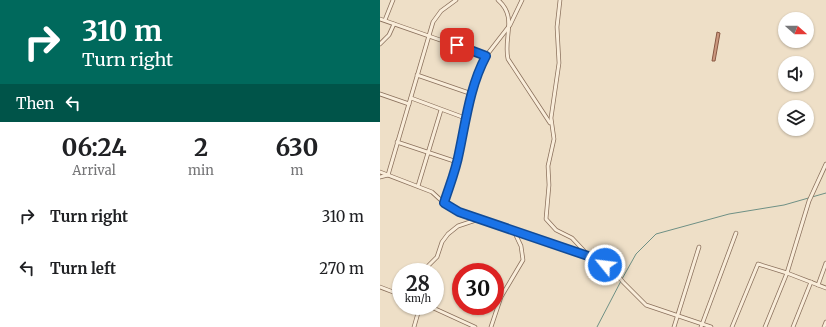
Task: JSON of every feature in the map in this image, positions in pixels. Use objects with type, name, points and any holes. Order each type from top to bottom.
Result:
[{"type":"street","points":[[385,20],[393,0]]},
{"type":"street","points":[[388,175],[435,18],[456,0]]},
{"type":"street","points":[[498,0],[508,14],[510,24],[507,52],[508,59],[551,125]]},
{"type":"street","points":[[444,203],[457,162],[465,118],[486,56],[510,24],[522,0]]},
{"type":"street","points":[[560,0],[557,27],[559,63],[554,86],[551,125],[554,139],[548,166],[549,185],[546,219],[556,230],[572,238],[588,256]]},
{"type":"street","points":[[380,19],[486,56]]},
{"type":"street","points":[[380,44],[389,36],[394,24]]},
{"type":"street","points":[[417,75],[472,94]]},
{"type":"street","points":[[380,94],[409,104]]},
{"type":"street","points":[[411,98],[465,118]]},
{"type":"street","points":[[418,186],[441,110]]},
{"type":"street","points":[[397,142],[457,162]]},
{"type":"street","points":[[765,327],[787,273],[809,201],[826,164]]},
{"type":"street","points":[[380,172],[432,192],[444,203],[459,212],[513,229],[588,256],[613,269],[623,282],[646,305],[701,326],[711,327]]},
{"type":"street","points":[[380,177],[388,175]]},
{"type":"street","points":[[431,263],[437,257],[442,242],[448,234],[458,226],[481,219]]},
{"type":"street","points":[[491,327],[501,297],[523,260],[521,246],[513,229]]},
{"type":"street","points":[[701,326],[736,233]]},
{"type":"street","points":[[674,327],[699,247]]},
{"type":"street","points":[[818,285],[826,263]]},
{"type":"street","points":[[732,327],[758,264],[826,288]]},
{"type":"street","points":[[793,327],[811,282]]},
{"type":"street","points":[[380,287],[392,292]]},
{"type":"street","points":[[444,313],[475,327]]},
{"type":"street","points":[[414,327],[417,315]]},
{"type":"street","points":[[824,327],[826,322]]},
{"type":"building","points":[[717,32],[720,33],[715,61],[712,61]]},
{"type":"waterway","points":[[622,279],[636,254],[656,234],[729,214],[784,205],[826,193]]},
{"type":"waterway","points":[[597,327],[621,281]]},
{"type":"route","points":[[457,45],[486,56],[476,79],[465,118],[459,154],[444,203],[459,212],[513,229],[588,256],[605,265]]}]
